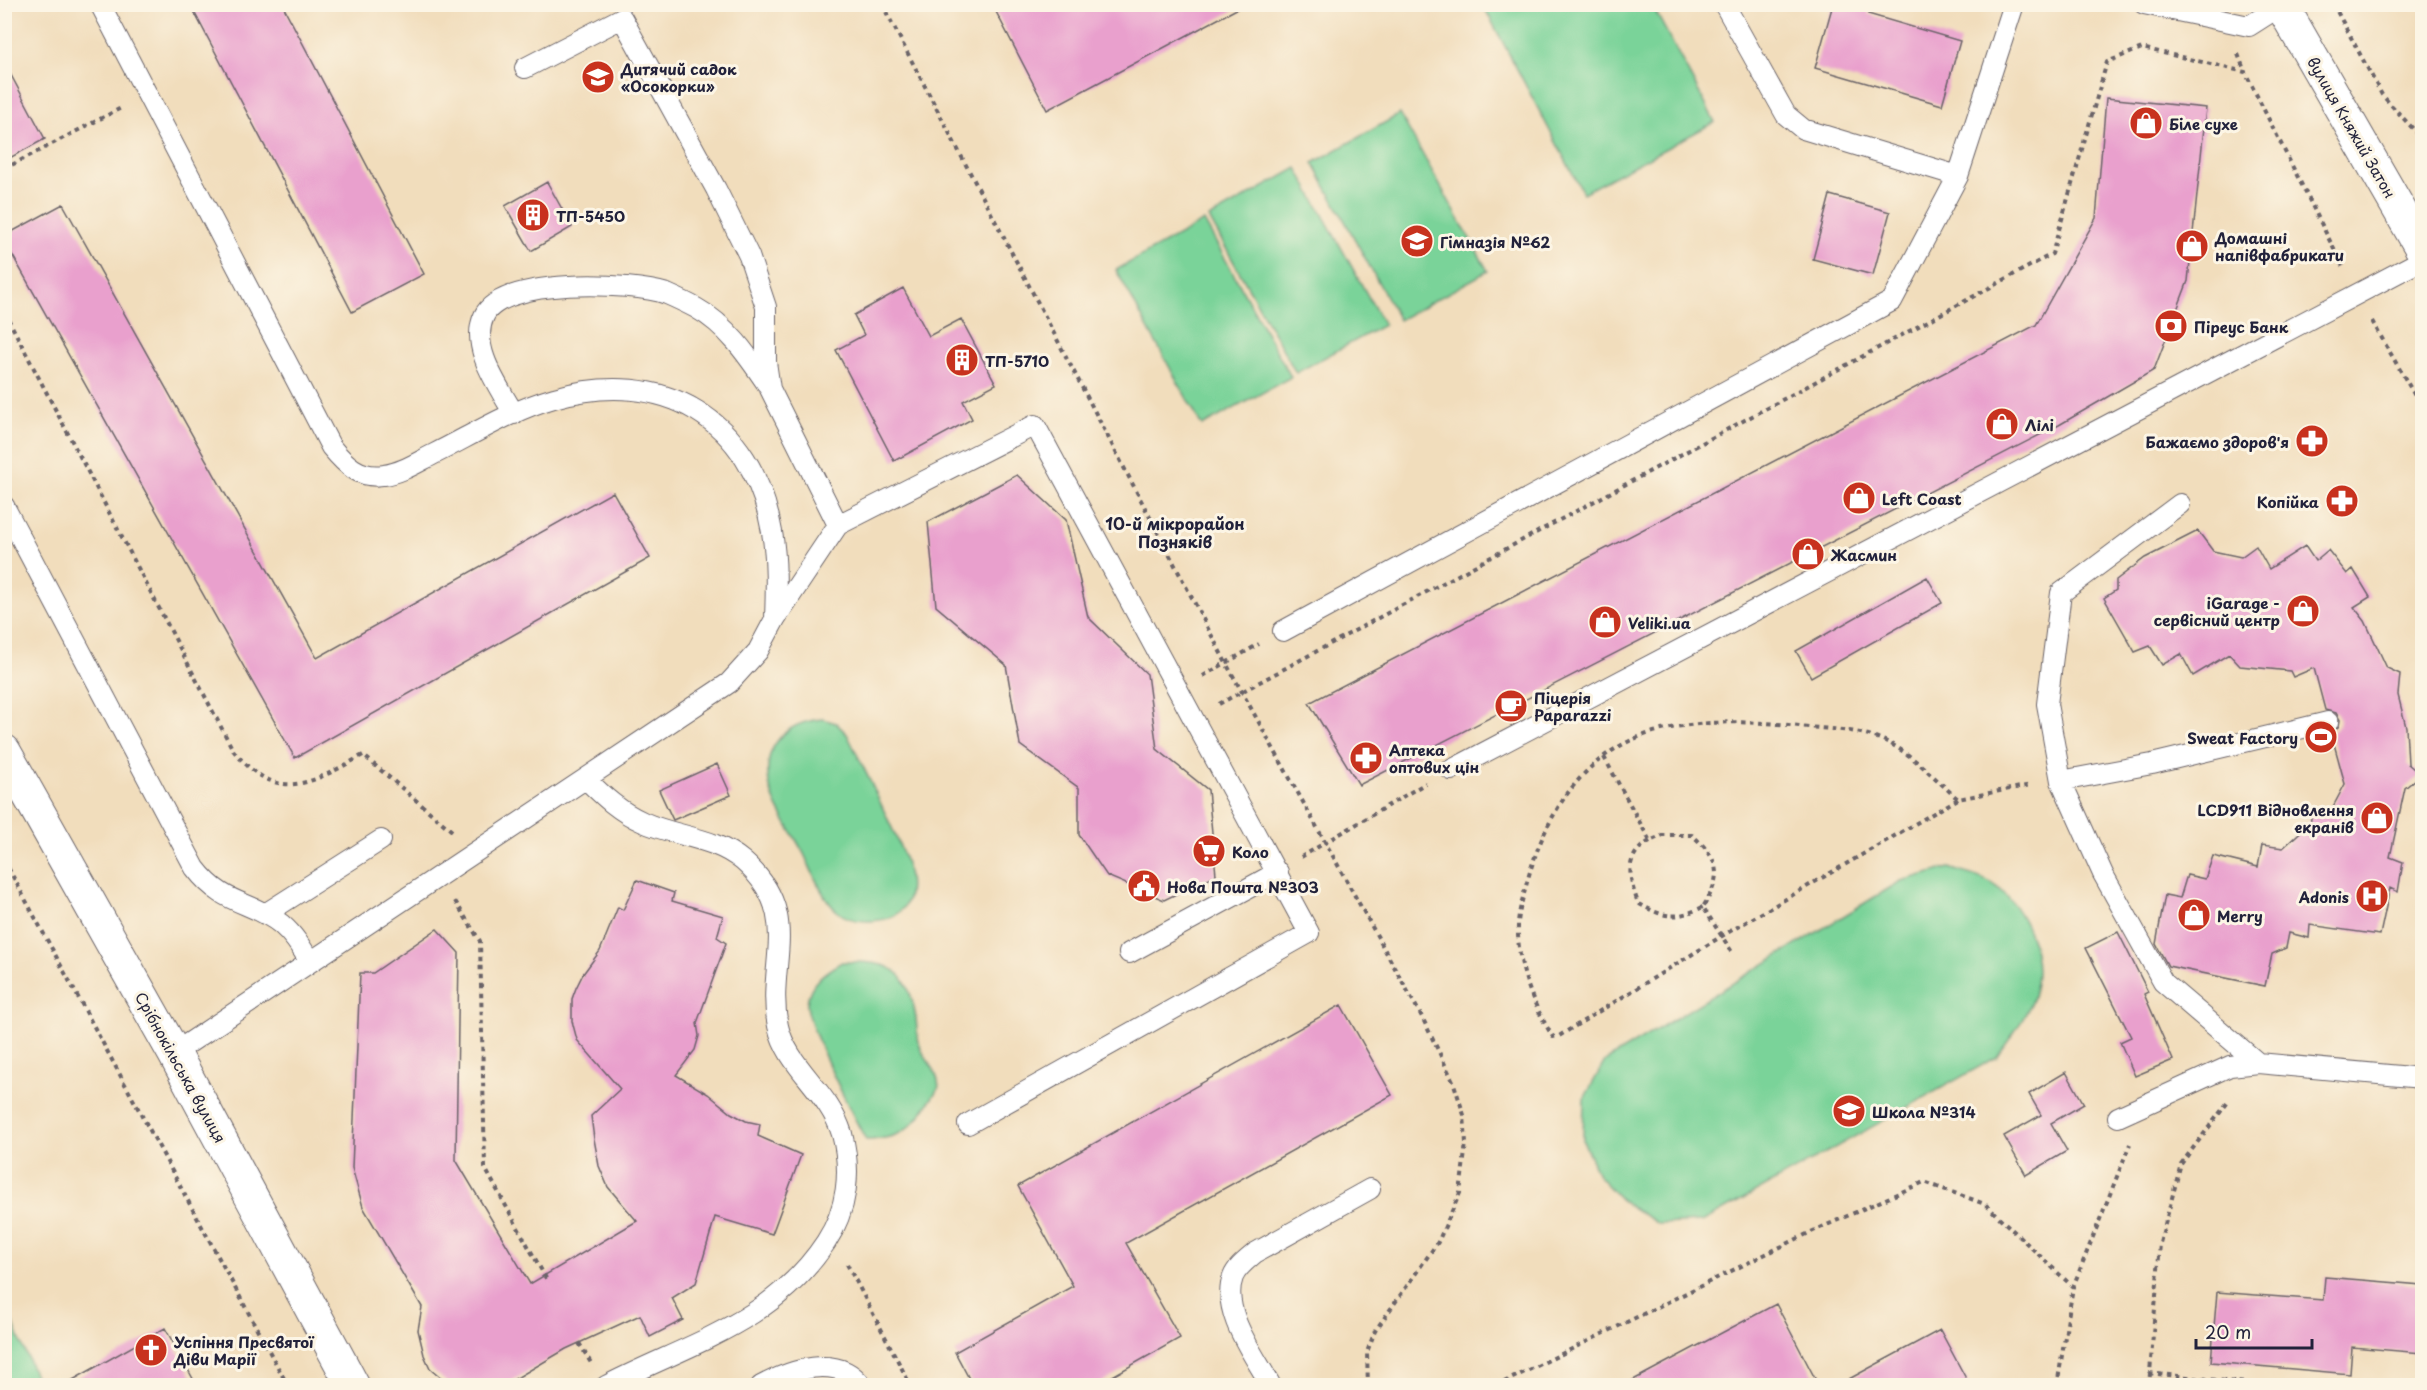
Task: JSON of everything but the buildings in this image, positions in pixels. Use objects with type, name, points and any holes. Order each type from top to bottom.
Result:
[{"type":"street","name":"вулиця Княжий Затон","points":[[2282,5],[2422,249]]},
{"type":"street","name":"Срібнокільська вулиця","points":[[4,751],[174,1053],[353,1386]]},
{"type":"lane","points":[[100,4],[331,447],[344,463],[360,474],[382,476],[404,469],[514,414],[553,399],[596,390],[641,390],[679,400],[713,420],[739,448],[759,487],[772,532],[776,572],[775,619]]},
{"type":"lane","points":[[1724,4],[1786,115],[1803,129],[1958,176]]},
{"type":"lane","points":[[1283,631],[1892,301],[1958,176],[2014,4]]},
{"type":"lane","points":[[2144,4],[2249,26],[2282,5]]},
{"type":"lane","points":[[525,68],[622,18],[716,189],[749,256],[766,307],[766,362],[770,389]]},
{"type":"lane","points":[[1450,770],[2422,260]]},
{"type":"lane","points":[[514,414],[489,369],[483,350],[481,331],[484,316],[494,305],[509,297],[560,286],[629,287],[666,294],[698,309],[728,332],[770,389],[838,525]]},
{"type":"lane","points":[[174,1053],[729,683],[758,651],[775,619],[838,525],[1035,424],[1310,933],[969,1124]]},
{"type":"lane","points":[[2180,504],[2061,593],[2047,704],[2061,781],[2103,874],[2163,982],[2258,1063]]},
{"type":"lane","points":[[4,507],[195,868],[208,884],[225,897],[265,914],[296,939],[310,962]]},
{"type":"lane","points":[[2061,781],[2163,762],[2328,722]]},
{"type":"lane","points":[[586,779],[622,812],[669,831],[721,846],[743,861],[771,897],[781,940],[776,990],[776,1015],[781,1038],[791,1057],[821,1092],[832,1110],[842,1134],[847,1188],[843,1212],[832,1234],[814,1261],[789,1288],[762,1309],[714,1335],[606,1386]]},
{"type":"lane","points":[[265,914],[381,840]]},
{"type":"lane","points":[[1129,952],[1278,872]]},
{"type":"lane","points":[[2118,1117],[2230,1066],[2258,1063],[2422,1078]]},
{"type":"lane","points":[[1271,1386],[1233,1310],[1231,1294],[1233,1277],[1243,1263],[1255,1253],[1370,1189]]},
{"type":"lane","points":[[761,1386],[785,1373],[814,1366],[839,1370],[862,1386]]},
{"type":"path","points":[[882,4],[1226,663],[1440,1050],[1464,1115],[1465,1169],[1457,1201],[1438,1242],[1375,1331],[1367,1352],[1368,1386]]},
{"type":"path","points":[[2332,4],[2382,95],[2416,132],[2422,134]]},
{"type":"path","points":[[4,169],[146,94]]},
{"type":"path","points":[[4,311],[233,750],[249,771],[273,783],[301,785],[329,774],[363,755],[445,825]]},
{"type":"path","points":[[2391,355],[2422,408]]},
{"type":"path","points":[[1179,690],[1283,631]]},
{"type":"path","points":[[1958,799],[1908,755],[1888,742],[1855,729],[1771,723],[1698,724],[1642,736],[1620,746],[1604,757],[1563,797],[1534,856],[1517,925],[1521,964],[1532,1000],[1552,1035],[1559,1036],[1722,936],[1958,799],[2061,781]]},
{"type":"path","points":[[1604,757],[1650,841]]},
{"type":"path","points":[[1278,872],[1324,841],[1450,770]]},
{"type":"path","points":[[1663,835],[1692,835],[1708,850],[1717,870],[1715,888],[1703,907],[1683,917],[1658,915],[1638,903],[1630,882],[1631,860],[1638,847],[1663,835]]},
{"type":"path","points":[[4,860],[288,1386]]},
{"type":"path","points":[[453,899],[480,941],[485,1168],[548,1282]]},
{"type":"path","points":[[1703,907],[1732,952]]},
{"type":"path","points":[[2149,1386],[2160,1243],[2181,1164],[2258,1063]]},
{"type":"path","points":[[2057,1386],[2073,1287],[2131,1143]]},
{"type":"path","points":[[1496,1386],[1811,1232],[1924,1182],[1985,1204],[2073,1287]]},
{"type":"path","points":[[832,1234],[911,1386]]},
{"type":"path","points":[[2149,1373],[2274,1386]]},
{"type":"green space","points":[[1483,5],[1652,5],[1715,122],[1583,193]]},
{"type":"green space","points":[[1400,114],[1488,271],[1399,320],[1313,163]]},
{"type":"green space","points":[[1297,168],[1384,325],[1296,373],[1209,218]]},
{"type":"green space","points":[[1204,221],[1291,377],[1202,426],[1116,270]]},
{"type":"green space","points":[[823,719],[836,723],[847,734],[904,857],[910,889],[906,903],[897,914],[880,920],[852,919],[842,915],[831,905],[781,815],[771,791],[768,763],[778,741],[796,726]]},
{"type":"green space","points":[[1949,868],[1996,886],[2023,919],[2034,947],[2037,975],[2033,998],[2019,1025],[1997,1057],[1702,1222],[1658,1224],[1622,1201],[1598,1175],[1583,1140],[1584,1099],[1605,1061],[1901,881]]},
{"type":"green space","points":[[842,962],[873,963],[885,966],[902,978],[912,1001],[920,1046],[938,1080],[939,1087],[918,1118],[902,1132],[881,1139],[866,1140],[831,1070],[809,1014],[807,1003],[811,989],[824,973]]},
{"type":"green space","points":[[5,1304],[38,1383],[39,1385],[5,1385]]},
{"type":"place","name":"Дитячий садок «Осокорки»","points":[[598,77]]},
{"type":"place","name":"Біле сухе","points":[[2146,123]]},
{"type":"place","name":"ТП-5450","points":[[533,215]]},
{"type":"place","name":"Гімназія №62","points":[[1417,241]]},
{"type":"place","name":"Домашні напівфабрикати","points":[[2192,246]]},
{"type":"place","name":"Піреус Банк","points":[[2171,326]]},
{"type":"place","name":"ТП-5710","points":[[962,360]]},
{"type":"place","name":"Лілі","points":[[2002,424]]},
{"type":"place","name":"Бажаємо здоров'я","points":[[2312,441]]},
{"type":"place","name":"Left Coast","points":[[1859,498]]},
{"type":"place","name":"Копійка","points":[[2342,501]]},
{"type":"place","name":"Жасмин","points":[[1808,554]]},
{"type":"place","name":"iGarage - сервісний центр","points":[[2303,611]]},
{"type":"place","name":"Veliki.ua","points":[[1605,622]]},
{"type":"place","name":"Піцерія Paparazzi","points":[[1511,706]]},
{"type":"place","name":"Sweat Factory","points":[[2321,737]]},
{"type":"place","name":"Аптека оптових цін","points":[[1366,758]]},
{"type":"place","name":"LCD911 Відновлення екранів","points":[[2377,818]]},
{"type":"place","name":"Коло","points":[[1209,851]]},
{"type":"place","name":"Нова Пошта №303","points":[[1144,886]]},
{"type":"place","name":"Adonis","points":[[2372,896]]},
{"type":"place","name":"Merry","points":[[2194,915]]},
{"type":"place","name":"Школа №314","points":[[1849,1111]]},
{"type":"place","name":"Успіння Пресвятої Діви Марії","points":[[151,1350]]},
{"type":"district","name":"10-й мікрорайон Позняків","points":[[1175,532]]}]
